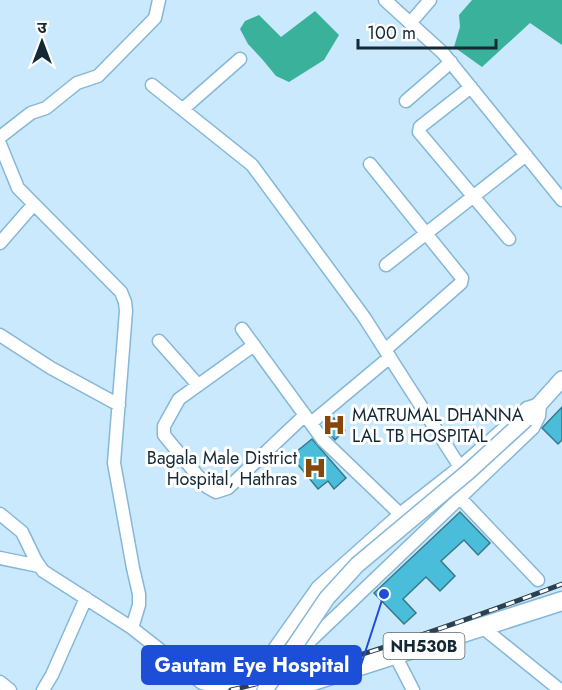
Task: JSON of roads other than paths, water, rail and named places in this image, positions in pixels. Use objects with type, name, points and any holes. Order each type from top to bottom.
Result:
[{"type":"highway","name":"NH530B","points":[[285,690],[307,686],[562,601]]},
{"type":"main road","points":[[265,690],[327,598],[357,566],[462,478],[526,419],[562,379]]},
{"type":"street","points":[[0,137],[31,113],[46,108],[77,83],[98,76],[155,18],[159,0]]},
{"type":"street","points":[[385,0],[451,62],[562,200]]},
{"type":"street","points":[[411,22],[430,0]]},
{"type":"street","points":[[183,109],[240,59]]},
{"type":"street","points":[[406,101],[451,62]]},
{"type":"street","points":[[152,85],[252,165],[364,316],[460,467]]},
{"type":"street","points":[[471,87],[419,129],[509,239]]},
{"type":"street","points":[[0,144],[18,188],[124,297],[126,311],[114,463],[139,594],[139,605],[132,628]]},
{"type":"street","points":[[386,265],[526,154]]},
{"type":"street","points":[[254,345],[176,403],[164,426],[164,435],[207,487],[216,492],[228,488],[387,354],[462,280],[370,164]]},
{"type":"street","points":[[0,243],[34,204]]},
{"type":"street","points":[[242,329],[323,440],[400,514]]},
{"type":"street","points":[[0,335],[51,368],[118,405]]},
{"type":"street","points":[[159,341],[198,385]]},
{"type":"street","points":[[249,690],[262,666],[318,587],[400,514],[460,467],[527,408],[540,404],[539,416],[533,428],[308,643]]},
{"type":"street","points":[[460,498],[538,580]]},
{"type":"street","points":[[0,514],[22,532],[39,566]]},
{"type":"street","points":[[0,558],[39,566],[132,628],[207,685],[226,685],[243,679],[262,666]]},
{"type":"street","points":[[43,690],[86,598]]},
{"type":"street","points":[[482,627],[560,690]]},
{"type":"street","points":[[395,655],[413,690]]},
{"type":"street","points":[[0,681],[10,690]]},
{"type":"railway","points":[[231,690],[398,643],[562,584]]},
{"type":"place","name":"MATRUMAL DHANNA LAL TB HOSPITAL","points":[[334,425]]},
{"type":"place","name":"Bagala Male District Hospital, Hathras","points":[[315,468]]},
{"type":"place","name":"Gautam Eye Hospital","points":[[384,594]]}]
